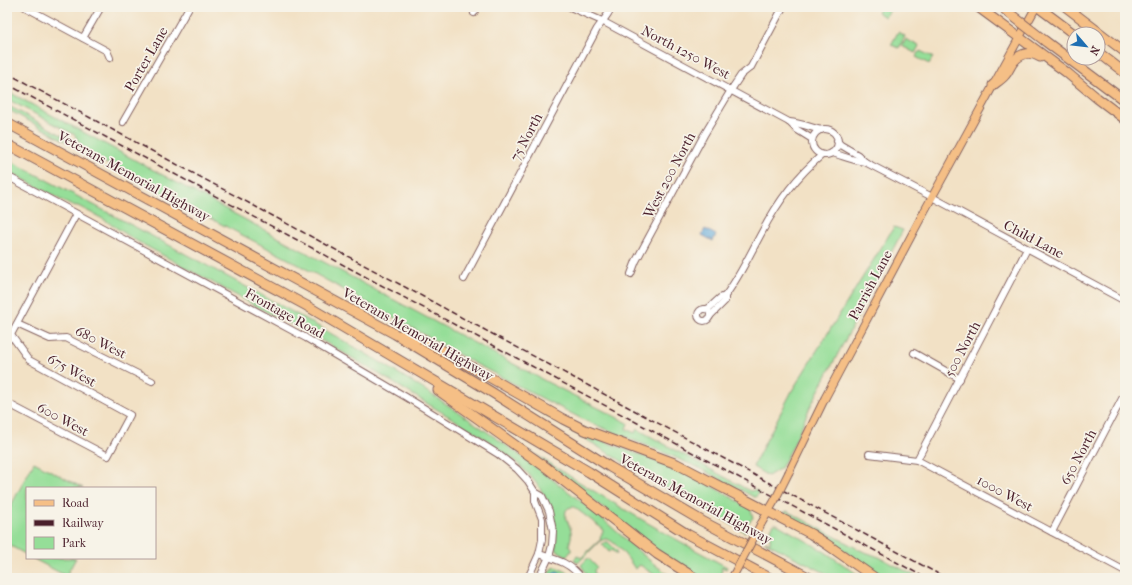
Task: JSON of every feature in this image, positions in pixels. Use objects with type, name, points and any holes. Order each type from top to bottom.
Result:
[{"type":"highway","points":[[978,7],[1066,72],[1097,98]]},
{"type":"highway","points":[[1037,7],[1066,28]]},
{"type":"highway","points":[[1066,7],[1125,52]]},
{"type":"highway","points":[[1003,8],[1125,101]]},
{"type":"highway","points":[[1003,66],[1018,51],[1028,49],[1036,50]]},
{"type":"highway","points":[[993,86],[1005,76],[1013,61],[1022,54],[1029,53],[1037,55],[1125,119]]},
{"type":"highway","points":[[1106,58],[1125,73]]},
{"type":"highway","name":"Veterans Memorial Highway","points":[[7,123],[395,334],[493,393],[616,471],[702,521],[810,578]]},
{"type":"highway","points":[[7,144],[306,306],[589,472],[687,534],[770,578]]},
{"type":"highway","points":[[395,334],[422,339],[563,419],[586,430],[677,464],[825,543],[876,578]]},
{"type":"highway","points":[[395,358],[547,468],[657,554],[695,578]]},
{"type":"highway","points":[[639,540],[648,553],[668,567],[688,578]]},
{"type":"main road","name":"Parrish Lane","points":[[732,578],[775,500],[825,398],[932,197],[1019,37],[1037,7]]},
{"type":"street","points":[[25,7],[107,51],[110,58]]},
{"type":"street","points":[[83,38],[101,7]]},
{"type":"street","name":"Porter Lane","points":[[124,122],[189,7]]},
{"type":"street","name":"North 1250 West","points":[[570,7],[602,21],[789,122],[796,129],[812,139]]},
{"type":"street","name":"75 North","points":[[464,279],[602,21],[609,14],[612,7]]},
{"type":"street","name":"West 200 North","points":[[631,274],[639,256],[704,135],[730,90],[741,75],[751,67],[783,7]]},
{"type":"street","name":"North 1250 West","points":[[789,122],[798,123],[821,130]]},
{"type":"street","points":[[810,165],[813,148],[812,139],[815,134],[826,129],[834,133],[837,141],[841,145],[858,155],[865,162],[932,197]]},
{"type":"street","points":[[832,153],[836,147],[837,141]]},
{"type":"street","points":[[813,148],[822,155],[832,153],[845,156],[856,161],[865,162]]},
{"type":"street","points":[[725,296],[720,298],[709,308],[699,311],[698,318],[701,321],[706,321],[725,301],[725,296],[742,272],[761,232],[773,212],[786,193],[810,165],[822,155]]},
{"type":"street","name":"Frontage Road","points":[[7,176],[288,328],[399,392],[498,454],[517,469],[528,481],[535,492],[542,496],[549,511],[552,524],[552,545],[549,557],[539,578]]},
{"type":"street","name":"Child Lane","points":[[932,197],[1125,301]]},
{"type":"street","points":[[8,339],[76,214]]},
{"type":"street","name":"500 North","points":[[917,460],[1027,249]]},
{"type":"street","points":[[706,309],[709,310],[710,316]]},
{"type":"street","name":"680 West","points":[[17,324],[50,338],[66,338],[152,381]]},
{"type":"street","name":"675 West","points":[[8,339],[29,360],[130,415],[108,456]]},
{"type":"street","points":[[914,354],[960,379]]},
{"type":"street","name":"650 North","points":[[1052,532],[1125,393]]},
{"type":"street","name":"600 West","points":[[7,403],[108,456]]},
{"type":"street","name":"1000 West","points":[[869,454],[917,460],[1125,571]]},
{"type":"street","name":"Frontage Road","points":[[528,578],[539,554],[542,540],[543,526],[535,501],[535,492]]},
{"type":"street","points":[[539,554],[556,559],[570,566],[581,578]]},
{"type":"green space","points":[[881,7],[888,7],[891,9],[885,17],[877,12]]},
{"type":"green space","points":[[898,32],[905,36],[899,48],[891,45]]},
{"type":"green space","points":[[906,39],[919,46],[915,53],[902,46]]},
{"type":"green space","points":[[920,51],[933,57],[929,64],[916,57]]},
{"type":"green space","points":[[7,91],[549,383],[628,423],[626,429],[635,433],[637,429],[750,491],[755,490],[759,492],[756,497],[754,497],[697,467],[586,421],[472,362],[290,260],[135,179],[7,109],[7,105],[80,145],[75,135],[7,99]]},
{"type":"green space","points":[[7,159],[300,316],[410,381],[476,424],[551,478],[673,578],[659,578],[640,565],[635,569],[618,547],[606,539],[600,541],[578,563],[574,560],[577,555],[581,558],[601,539],[600,537],[604,530],[574,507],[566,510],[566,517],[571,534],[569,545],[571,551],[567,556],[556,550],[556,529],[550,506],[541,490],[531,477],[519,464],[505,453],[458,422],[332,346],[135,240],[103,219],[78,206],[70,205],[7,170]]},
{"type":"green space","points":[[894,227],[903,230],[810,407],[793,446],[781,468],[768,476],[753,467],[756,460],[793,389]]},
{"type":"green space","points":[[531,406],[589,436],[673,467],[697,478],[747,506],[751,510],[753,518],[743,528],[746,531],[745,532],[656,482]]},
{"type":"green space","points":[[530,451],[627,511],[727,567],[726,569],[722,567],[721,578],[703,578],[667,558]]},
{"type":"green space","points":[[34,462],[81,487],[26,487],[26,554],[7,544],[7,513]]},
{"type":"green space","points":[[787,511],[862,551],[879,557],[919,578],[882,578],[813,529],[783,513]]},
{"type":"green space","points":[[774,524],[777,524],[822,550],[863,578],[835,578],[765,542],[770,543],[770,531]]},
{"type":"green space","points":[[608,542],[617,551],[617,554],[612,550],[609,552],[602,544]]},
{"type":"green space","points":[[588,558],[597,567],[594,570],[595,575],[592,578],[589,578],[581,565]]},
{"type":"green space","points":[[34,559],[75,559],[66,576]]},
{"type":"green space","points":[[556,567],[567,572],[572,578],[546,578],[551,569]]},
{"type":"water","points":[[705,229],[716,235],[713,241],[702,235]]},
{"type":"water","points":[[557,571],[565,578],[550,578],[554,572]]},
{"type":"railway","points":[[7,73],[946,578]]},
{"type":"railway","points":[[7,84],[926,578]]}]
